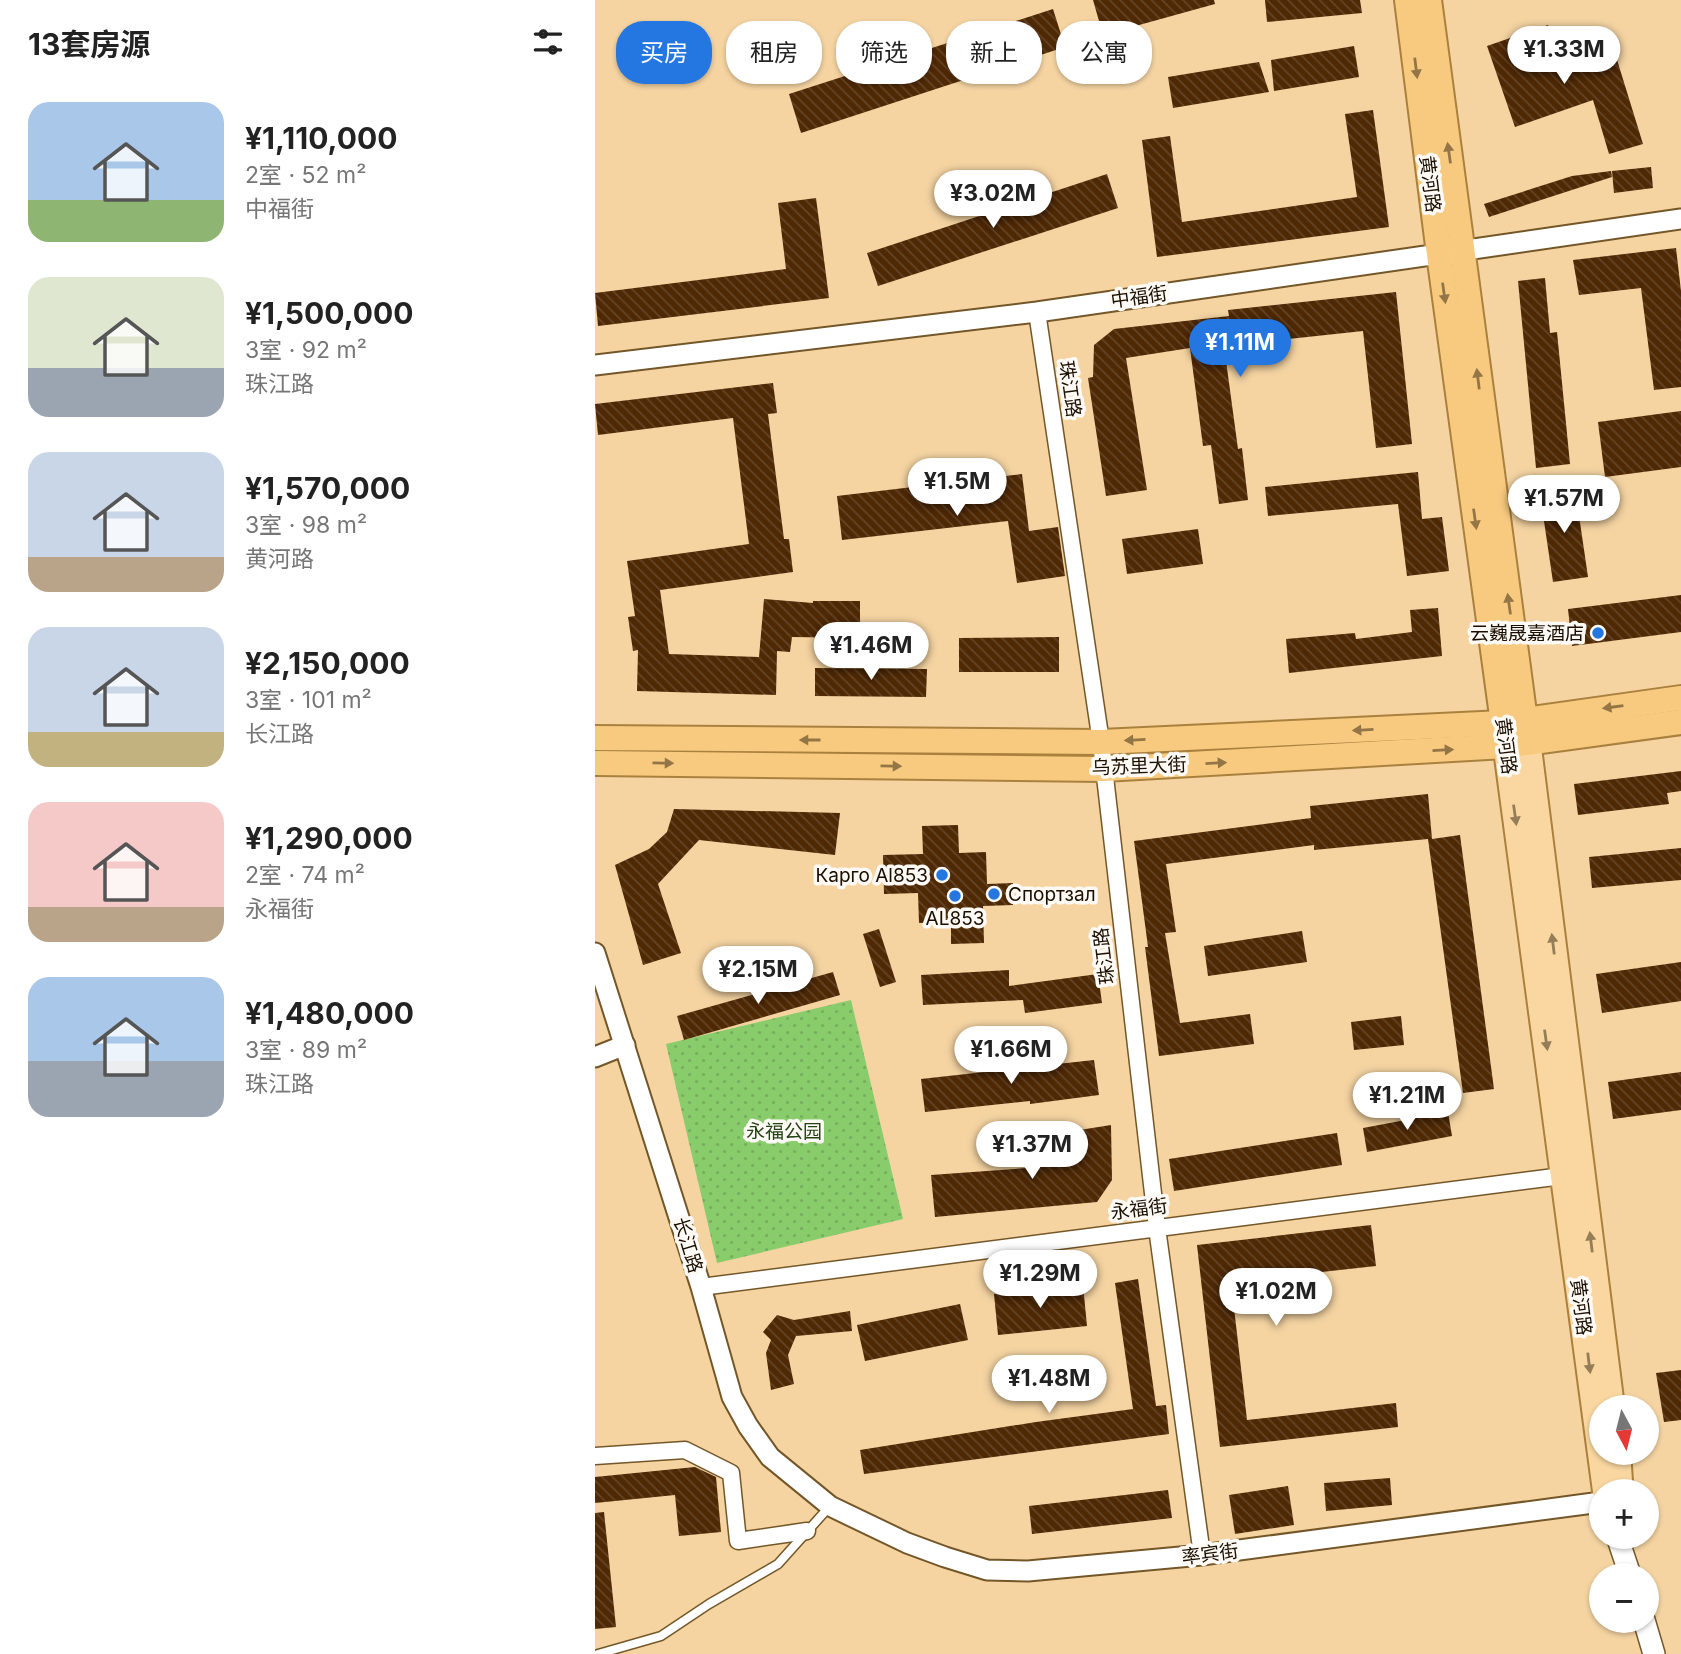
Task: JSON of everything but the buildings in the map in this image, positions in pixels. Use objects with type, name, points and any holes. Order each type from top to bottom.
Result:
[{"type":"highway","name":"黄河路","points":[[1407,0],[1451,252],[1515,733]]},
{"type":"highway","name":"黄河路","points":[[1429,0],[1451,252]]},
{"type":"highway","name":"乌苏里大街","points":[[595,738],[1101,742],[1515,733],[1681,698]]},
{"type":"highway","name":"乌苏里大街","points":[[595,763],[1104,769],[1515,733],[1681,722]]},
{"type":"main road","name":"黄河路","points":[[1515,733],[1573,1174],[1604,1479]]},
{"type":"main road","name":"黄河路","points":[[1573,1174],[1610,1395]]},
{"type":"main road","points":[[1648,1633],[1654,1654]]},
{"type":"street","name":"中福街","points":[[595,365],[1037,312],[1681,219]]},
{"type":"street","name":"珠江路","points":[[1037,312],[1101,742],[1157,1228],[1202,1555]]},
{"type":"street","name":"长江路","points":[[595,953],[701,1287],[732,1397],[769,1457],[830,1506]]},
{"type":"street","points":[[595,1057],[625,1045]]},
{"type":"street","name":"永福街","points":[[701,1287],[1573,1174]]},
{"type":"street","points":[[595,1456],[685,1450],[731,1473],[737,1541],[807,1531]]},
{"type":"street","name":"率宾街","points":[[830,1506],[907,1544],[987,1570],[1028,1571],[1075,1569],[1202,1555],[1589,1504]]},
{"type":"lane","points":[[598,1654],[661,1636],[778,1564],[830,1506]]},
{"type":"green space","name":"永福公园","points":[[851,1000],[903,1219],[717,1263],[666,1044]]},
{"type":"place","name":"云巍晟嘉酒店","points":[[1598,633]]},
{"type":"place","name":"Карго Al853","points":[[942,875]]},
{"type":"place","name":"Спортзал","points":[[994,894]]},
{"type":"place","name":"AL853","points":[[955,896]]}]
